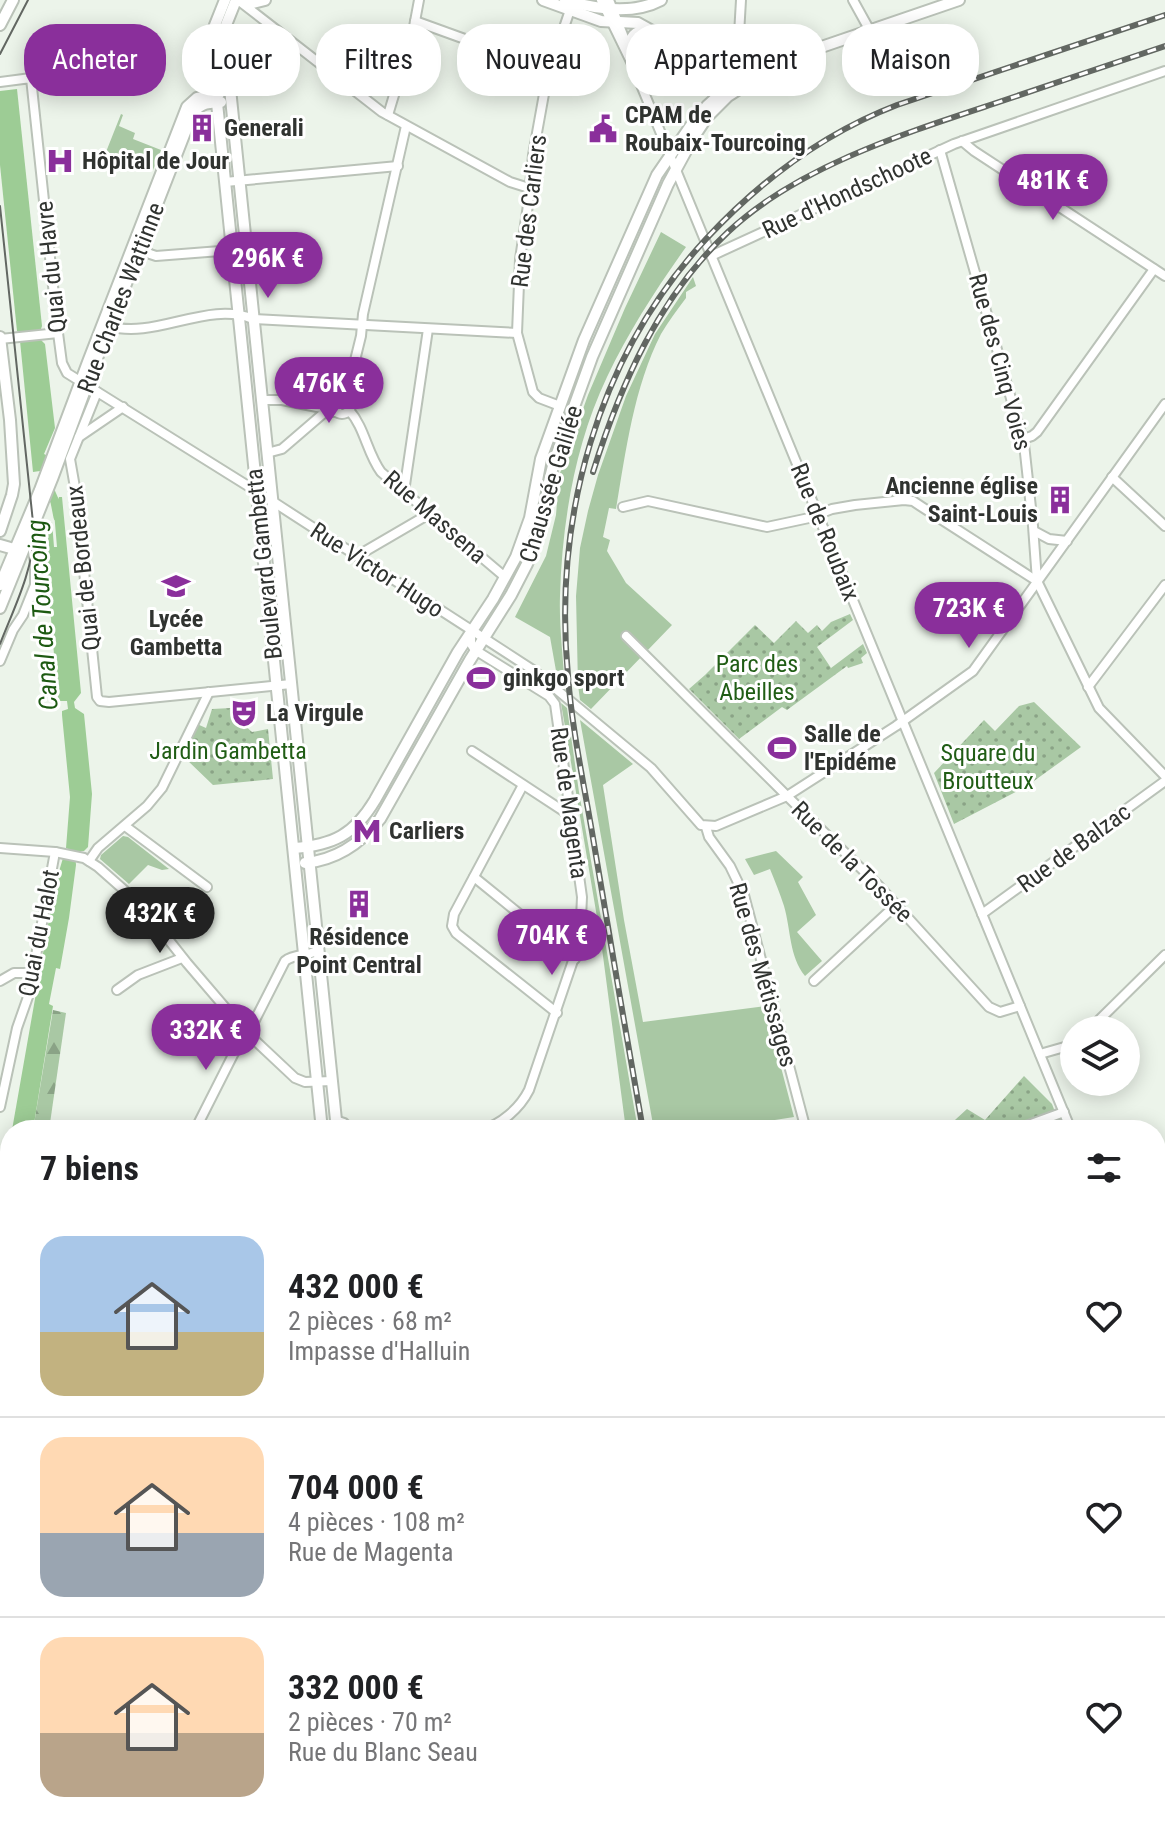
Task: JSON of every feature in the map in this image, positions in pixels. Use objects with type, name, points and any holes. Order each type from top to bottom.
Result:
[{"type":"main road","points":[[0,25],[13,0]]},
{"type":"main road","name":"Boulevard Gambetta","points":[[225,0],[212,37],[216,98],[321,1120]]},
{"type":"main road","points":[[238,0],[253,3],[265,0]]},
{"type":"main road","name":"Boulevard Gambetta","points":[[238,0],[225,28],[231,97],[336,1120]]},
{"type":"main road","points":[[543,0],[569,4],[649,6],[661,0]]},
{"type":"main road","points":[[885,24],[959,0]]},
{"type":"main road","points":[[569,4],[610,22],[639,24]]},
{"type":"main road","name":"Chaussée Galilée","points":[[294,848],[324,844],[362,819],[505,577],[520,549],[538,471],[600,301],[657,175],[694,121],[717,96]]},
{"type":"main road","name":"Chaussée Galilée","points":[[295,864],[325,859],[349,848],[380,819],[475,650],[511,595],[533,551],[543,521],[554,462],[592,357],[675,170],[696,132],[728,96]]},
{"type":"main road","name":"Rue Charles Wattinne","points":[[19,550],[30,536],[52,479],[83,383],[109,326],[187,107],[194,99],[231,97]]},
{"type":"main road","name":"Rue Charles Wattinne","points":[[19,550],[138,244]]},
{"type":"main road","points":[[0,338],[10,420],[14,490],[0,531]]},
{"type":"main road","points":[[0,545],[19,550]]},
{"type":"main road","points":[[0,585],[19,550]]},
{"type":"main road","points":[[0,608],[19,550]]},
{"type":"street","points":[[238,0],[388,115],[510,182],[529,188]]},
{"type":"street","points":[[388,115],[419,0]]},
{"type":"street","points":[[740,24],[741,0]]},
{"type":"street","points":[[853,0],[866,24]]},
{"type":"street","name":"Rue des Carliers","points":[[560,406],[539,398],[533,392],[517,333],[520,259],[533,155],[544,94],[569,4]]},
{"type":"street","points":[[604,5],[610,22]]},
{"type":"street","points":[[415,21],[457,36]]},
{"type":"street","name":"Rue de Roubaix","points":[[610,22],[626,47]]},
{"type":"street","name":"Rue de Roubaix","points":[[610,22],[626,53]]},
{"type":"street","name":"Rue d'Hondschoote","points":[[711,256],[962,141],[1165,71]]},
{"type":"street","name":"Quai du Havre","points":[[0,82],[31,78],[63,367],[83,383]]},
{"type":"street","name":"Rue de Roubaix","points":[[645,96],[1067,1120]]},
{"type":"street","points":[[346,397],[406,126]]},
{"type":"street","points":[[962,141],[1165,276]]},
{"type":"street","name":"Rue des Cinq Voies","points":[[940,150],[1023,439],[1037,581],[1104,714],[1165,778]]},
{"type":"street","points":[[225,182],[398,166]]},
{"type":"street","points":[[138,244],[156,256],[246,249]]},
{"type":"street","points":[[1023,439],[1037,432],[1154,269]]},
{"type":"street","points":[[109,326],[136,328],[174,324],[186,318],[238,313],[253,319],[517,333]]},
{"type":"street","points":[[402,491],[428,329]]},
{"type":"street","points":[[0,338],[58,333]]},
{"type":"street","name":"Rue Victor Hugo","points":[[83,383],[483,637]]},
{"type":"street","name":"Quai de Bordeaux","points":[[97,392],[70,459],[76,489],[96,694],[99,699],[109,702],[209,692]]},
{"type":"street","points":[[262,400],[279,399],[322,408],[328,407],[339,397],[346,397]]},
{"type":"street","points":[[267,453],[282,449],[325,412],[345,413],[351,403],[346,397]]},
{"type":"street","points":[[334,402],[338,412]]},
{"type":"street","points":[[302,404],[310,413],[311,420],[307,427]]},
{"type":"street","points":[[626,636],[787,796],[903,722],[973,671],[1165,404]]},
{"type":"street","points":[[79,437],[123,407]]},
{"type":"street","name":"Rue Massena","points":[[349,410],[378,468],[505,577]]},
{"type":"street","points":[[1112,477],[1165,526]]},
{"type":"street","points":[[623,507],[648,501],[767,527],[839,508],[897,500],[913,501],[1037,581]]},
{"type":"street","points":[[357,556],[429,514]]},
{"type":"street","points":[[1034,531],[1049,539],[1067,541]]},
{"type":"street","points":[[0,661],[34,587],[35,562],[30,536]]},
{"type":"street","points":[[19,550],[30,554],[35,562]]},
{"type":"street","points":[[1088,687],[1165,585]]},
{"type":"street","points":[[471,630],[471,644],[475,650]]},
{"type":"street","points":[[483,637],[547,681],[645,762],[706,827]]},
{"type":"street","name":"Rue de Magenta","points":[[475,650],[554,701],[583,901],[580,940],[557,1013],[525,1097],[501,1120]]},
{"type":"street","points":[[89,861],[98,848],[147,806],[162,788],[209,692],[291,684]]},
{"type":"street","points":[[472,751],[571,816]]},
{"type":"street","name":"Rue de Balzac","points":[[982,914],[1165,778]]},
{"type":"street","points":[[523,785],[452,918],[454,929],[557,1013]]},
{"type":"street","name":"Rue de la Tossée","points":[[706,827],[716,826],[787,796],[896,905],[989,1007],[1000,1012],[1020,1006]]},
{"type":"street","points":[[125,826],[207,887]]},
{"type":"street","name":"Rue des Métissages","points":[[706,827],[744,895],[803,1120]]},
{"type":"street","points":[[0,848],[55,852],[89,861],[141,905],[246,1032],[295,1078],[305,1082],[332,1081]]},
{"type":"street","name":"Quai du Halot","points":[[0,1107],[33,973],[55,852]]},
{"type":"street","points":[[474,877],[575,959]]},
{"type":"street","points":[[814,981],[896,905]]},
{"type":"street","points":[[200,1120],[285,961],[318,950]]},
{"type":"street","points":[[117,990],[134,977],[182,958]]},
{"type":"street","points":[[1104,1016],[1164,959]]},
{"type":"street","points":[[0,981],[14,973],[33,973]]},
{"type":"street","points":[[1040,1054],[1060,1048]]},
{"type":"street","points":[[1042,1120],[1064,1112]]},
{"type":"green space","points":[[121,114],[119,126],[135,133],[133,139],[161,150],[153,170],[106,152]]},
{"type":"green space","points":[[661,232],[686,247],[644,310],[607,377],[586,429],[572,484],[560,596],[565,687],[558,682],[550,637],[515,617],[546,556],[556,515],[559,476],[588,395]]},
{"type":"green space","points":[[693,277],[696,286],[686,292],[686,298],[661,334],[644,375],[632,419],[616,509],[609,508],[603,537],[610,540],[607,551],[626,583],[672,625],[591,709],[580,700],[578,685],[576,596],[580,548],[588,511],[626,396],[655,334]]},
{"type":"green space","name":"Parc des Abeilles","points":[[850,614],[853,620],[817,647],[831,668],[863,644],[867,653],[861,658],[863,663],[847,666],[787,710],[782,707],[739,739],[689,689],[755,625],[774,643],[796,621],[808,633],[817,625],[822,631],[831,622]]},
{"type":"green space","name":"Square du Broutteux","points":[[1034,702],[1081,747],[1027,786],[954,824],[934,773],[984,720],[995,731],[1019,706]]},
{"type":"green space","points":[[561,703],[567,708],[636,1120],[625,1120],[601,941]]},
{"type":"green space","name":"Jardin Gambetta","points":[[231,708],[232,714],[252,732],[268,729],[273,779],[213,785],[186,759],[197,724],[206,728],[212,709]]},
{"type":"green space","points":[[580,720],[633,764],[603,785],[643,1022],[765,1006],[794,1117],[775,1120],[652,1120]]},
{"type":"green space","points":[[123,836],[169,869],[148,865],[129,884],[100,859]]},
{"type":"green space","points":[[776,851],[803,877],[798,882],[816,915],[797,932],[822,961],[805,976],[796,960],[784,906],[770,869],[754,875],[745,859]]},
{"type":"green space","points":[[53,1010],[66,1013],[50,1120],[35,1120]]},
{"type":"green space","points":[[1024,1076],[1052,1104],[1058,1120],[985,1120]]},
{"type":"green space","points":[[967,1109],[985,1120],[955,1120]]},
{"type":"shaded area","points":[[17,89],[42,326],[40,332],[17,331],[0,165],[0,91]]},
{"type":"shaded area","points":[[39,338],[45,344],[55,428],[44,454],[48,456],[41,474],[40,471],[33,472],[20,341]]},
{"type":"shaded area","points":[[59,497],[62,497],[81,693],[74,702],[75,708],[84,714],[92,794],[88,847],[75,852],[69,918],[60,969],[56,968],[49,1004],[53,1006],[35,1120],[14,1120],[55,885],[63,858],[67,858],[70,850],[66,848],[70,797],[62,715],[62,711],[68,709],[67,701],[58,701],[44,537],[52,522],[54,547],[57,547],[54,512]]},
{"type":"waterway","name":"Canal de Tourcoing","points":[[48,486],[58,517]]},
{"type":"tram line","points":[[0,54],[28,0]]},
{"type":"tram line","points":[[0,206],[34,532],[26,575],[0,644]]},
{"type":"railway","points":[[641,1120],[575,737],[565,617],[568,558],[576,499],[590,442],[610,387],[636,335],[668,285],[726,218],[794,161],[844,130],[897,105],[1165,15]]},
{"type":"railway","points":[[593,472],[616,406],[662,313],[704,257],[756,209],[786,189],[853,154],[1165,46]]},
{"type":"place","name":"Generali","points":[[202,128]]},
{"type":"place","name":"CPAM de Roubaix-Tourcoing","points":[[603,129]]},
{"type":"place","name":"Hôpital de Jour","points":[[60,161]]},
{"type":"place","name":"Ancienne église Saint-Louis","points":[[1060,500]]},
{"type":"place","name":"Lycée Gambetta","points":[[176,586]]},
{"type":"place","name":"ginkgo sport","points":[[481,678]]},
{"type":"place","name":"La Virgule","points":[[244,713]]},
{"type":"place","name":"Salle de l'Epidéme","points":[[782,748]]},
{"type":"place","name":"Carliers","points":[[367,831]]},
{"type":"place","name":"Résidence Point Central","points":[[359,904]]}]
